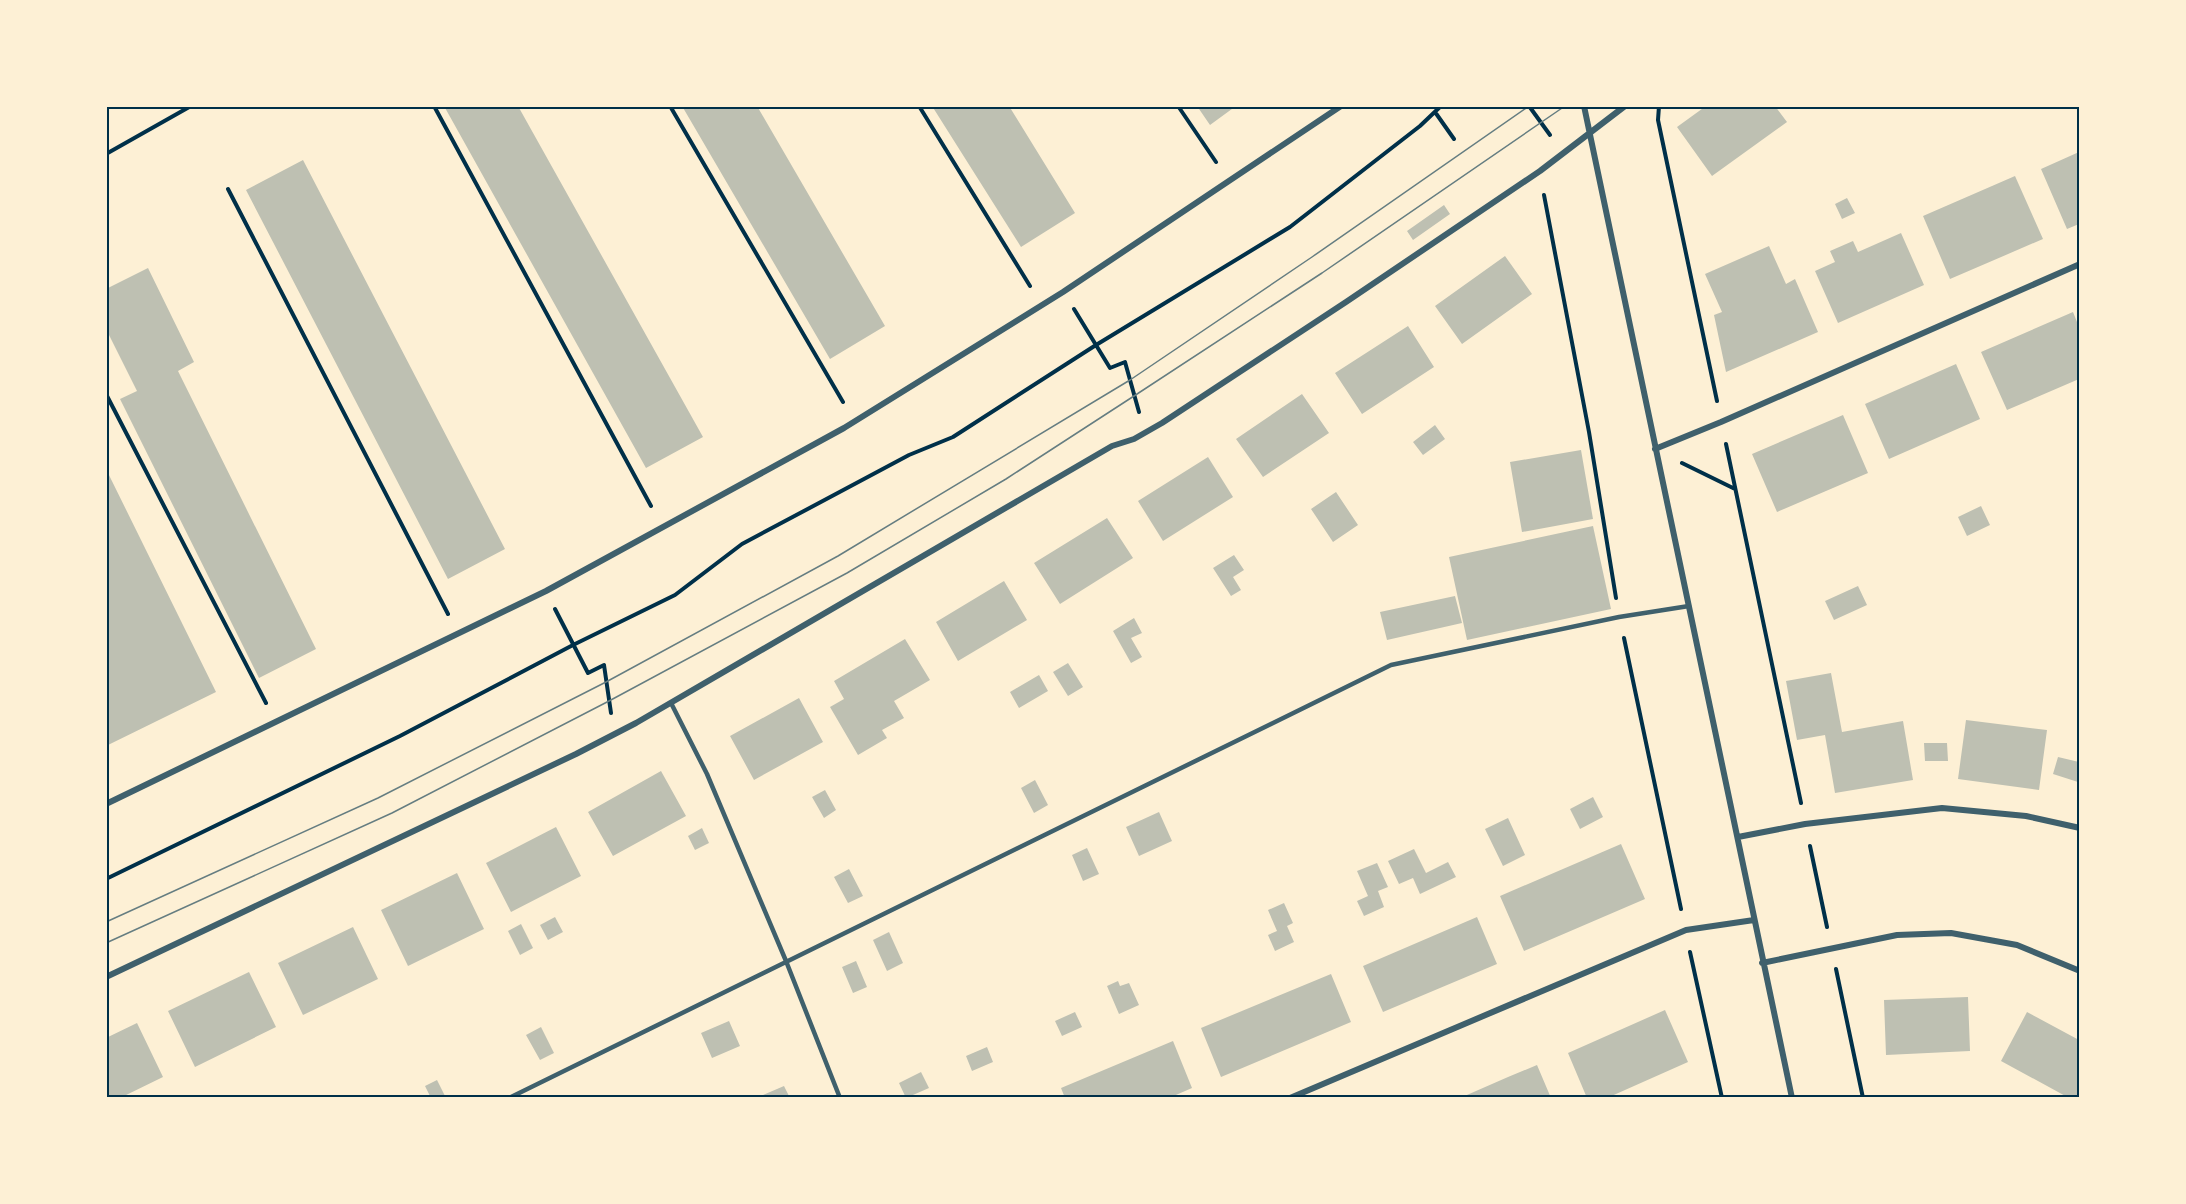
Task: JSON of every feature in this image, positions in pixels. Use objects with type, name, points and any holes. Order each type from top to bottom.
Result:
[{"type":"street","points":[[106,804],[546,591],[844,428],[1064,292],[1341,106]]},
{"type":"street","points":[[1584,106],[1792,1098]]},
{"type":"street","points":[[106,977],[576,754],[636,723],[1112,446],[1134,439],[1162,423],[1540,171],[1625,106]]},
{"type":"street","points":[[1655,449],[1721,423],[2079,264]]},
{"type":"street","points":[[1738,837],[1805,824],[1942,808],[2026,816],[2079,828]]},
{"type":"street","points":[[1290,1098],[1686,930],[1754,920]]},
{"type":"street","points":[[1762,963],[1896,935],[1951,933],[2017,945],[2079,971]]},
{"type":"lane","points":[[508,1098],[1391,665],[1619,617],[1689,606]]},
{"type":"lane","points":[[671,703],[707,774],[786,961],[840,1098]]},
{"type":"path","points":[[106,154],[191,106]]},
{"type":"path","points":[[434,106],[651,507]]},
{"type":"path","points":[[670,106],[843,402]]},
{"type":"path","points":[[919,106],[1030,286]]},
{"type":"path","points":[[1179,106],[1216,163],[1226,157]]},
{"type":"path","points":[[106,879],[400,736],[573,645],[675,595],[742,544],[909,455],[953,437],[1096,345],[1290,227],[1441,106]]},
{"type":"path","points":[[1529,106],[1549,133]]},
{"type":"path","points":[[1659,106],[1658,120],[1863,1098]]},
{"type":"path","points":[[1435,112],[1454,139]]},
{"type":"path","points":[[1540,171],[1589,432],[1619,617],[1722,1098]]},
{"type":"path","points":[[228,189],[449,618]]},
{"type":"path","points":[[1020,292],[1037,282]]},
{"type":"path","points":[[1064,292],[1110,368],[1125,362],[1140,414],[1152,407],[1162,423]]},
{"type":"path","points":[[106,394],[270,709]]},
{"type":"path","points":[[833,408],[853,396]]},
{"type":"path","points":[[1655,449],[1735,489]]},
{"type":"path","points":[[642,512],[662,501]]},
{"type":"path","points":[[546,591],[588,674],[604,665],[612,719],[628,710],[636,723]]},
{"type":"building","points":[[444,106],[518,106],[703,437],[646,468]]},
{"type":"building","points":[[682,106],[757,106],[885,326],[830,359]]},
{"type":"building","points":[[932,106],[1009,106],[1075,213],[1021,247]]},
{"type":"building","points":[[1197,106],[1236,106],[1210,125]]},
{"type":"building","points":[[1706,106],[1775,106],[1787,122],[1712,176],[1677,127]]},
{"type":"building","points":[[2079,152],[2079,224],[2067,229],[2041,169]]},
{"type":"building","points":[[303,160],[505,549],[448,579],[246,190]]},
{"type":"building","points":[[2015,176],[2043,239],[1950,279],[1923,216]]},
{"type":"building","points":[[1847,198],[1855,213],[1842,219],[1835,204]]},
{"type":"building","points":[[1444,205],[1450,214],[1413,240],[1407,231]]},
{"type":"building","points":[[1901,233],[1924,285],[1838,323],[1815,271],[1835,262],[1830,251],[1853,241],[1858,252]]},
{"type":"building","points":[[1769,246],[1786,284],[1795,279],[1818,332],[1726,372],[1714,315],[1722,312],[1705,274]]},
{"type":"building","points":[[1505,256],[1532,294],[1462,344],[1435,306]]},
{"type":"building","points":[[148,268],[194,362],[178,371],[316,649],[259,678],[120,399],[137,391],[106,329],[106,289]]},
{"type":"building","points":[[2073,312],[2079,327],[2079,379],[2007,410],[1981,352]]},
{"type":"building","points":[[1408,326],[1434,367],[1362,414],[1335,373]]},
{"type":"building","points":[[1956,364],[1980,419],[1889,459],[1865,404]]},
{"type":"building","points":[[1302,394],[1329,433],[1263,477],[1236,439]]},
{"type":"building","points":[[1843,415],[1868,473],[1777,512],[1752,454]]},
{"type":"building","points":[[1435,425],[1445,439],[1423,455],[1413,442]]},
{"type":"building","points":[[1581,450],[1593,519],[1522,532],[1510,462]]},
{"type":"building","points":[[1208,457],[1233,497],[1163,541],[1138,501]]},
{"type":"building","points":[[106,469],[216,692],[106,746]]},
{"type":"building","points":[[1336,492],[1358,525],[1333,542],[1311,509]]},
{"type":"building","points":[[1981,506],[1990,525],[1967,536],[1958,517]]},
{"type":"building","points":[[1107,518],[1133,558],[1060,604],[1034,563]]},
{"type":"building","points":[[1593,526],[1611,609],[1467,640],[1449,557]]},
{"type":"building","points":[[1234,555],[1244,570],[1233,577],[1241,590],[1231,596],[1213,568]]},
{"type":"building","points":[[1004,581],[1027,620],[958,661],[936,622]]},
{"type":"building","points":[[1858,586],[1867,605],[1834,620],[1825,601]]},
{"type":"building","points":[[1455,596],[1462,623],[1387,640],[1380,612]]},
{"type":"building","points":[[1134,618],[1142,633],[1131,638],[1142,657],[1131,663],[1113,631]]},
{"type":"building","points":[[905,639],[930,680],[894,701],[904,718],[882,730],[887,738],[858,755],[830,707],[844,699],[834,681]]},
{"type":"building","points":[[1068,663],[1083,687],[1068,696],[1053,672]]},
{"type":"building","points":[[1831,673],[1842,732],[1903,721],[1913,780],[1835,793],[1825,735],[1797,740],[1786,681]]},
{"type":"building","points":[[1039,675],[1048,691],[1019,708],[1010,692]]},
{"type":"building","points":[[799,698],[823,742],[754,780],[730,736]]},
{"type":"building","points":[[1966,720],[2047,730],[2039,790],[1958,779]]},
{"type":"building","points":[[1924,743],[1947,743],[1948,761],[1925,761]]},
{"type":"building","points":[[2058,757],[2079,762],[2078,782],[2053,774]]},
{"type":"building","points":[[661,771],[686,816],[613,856],[588,812]]},
{"type":"building","points":[[1035,780],[1048,805],[1034,813],[1021,788]]},
{"type":"building","points":[[825,790],[836,810],[824,818],[812,797]]},
{"type":"building","points":[[1593,797],[1603,817],[1580,829],[1570,809]]},
{"type":"building","points":[[1159,812],[1172,841],[1139,856],[1126,827]]},
{"type":"building","points":[[1508,818],[1525,855],[1503,866],[1485,829]]},
{"type":"building","points":[[556,827],[581,876],[511,912],[486,863]]},
{"type":"building","points":[[702,828],[709,843],[695,850],[688,836]]},
{"type":"building","points":[[1621,844],[1645,899],[1524,951],[1500,896]]},
{"type":"building","points":[[1087,848],[1099,874],[1083,881],[1072,855]]},
{"type":"building","points":[[1414,849],[1426,873],[1448,862],[1456,877],[1420,894],[1413,878],[1399,884],[1388,861]]},
{"type":"building","points":[[1377,863],[1388,887],[1378,891],[1384,907],[1364,916],[1357,901],[1368,896],[1357,871]]},
{"type":"building","points":[[849,869],[863,896],[848,903],[834,877]]},
{"type":"building","points":[[457,873],[484,929],[408,966],[381,910]]},
{"type":"building","points":[[1284,903],[1293,923],[1287,926],[1294,942],[1275,951],[1268,935],[1277,931],[1268,910]]},
{"type":"building","points":[[555,917],[563,932],[548,940],[540,925]]},
{"type":"building","points":[[1477,917],[1497,964],[1383,1012],[1363,966]]},
{"type":"building","points":[[521,924],[533,948],[520,955],[508,931]]},
{"type":"building","points":[[353,927],[378,979],[303,1015],[278,963]]},
{"type":"building","points":[[889,932],[903,963],[887,971],[873,940]]},
{"type":"building","points":[[856,961],[867,987],[853,993],[842,967]]},
{"type":"building","points":[[249,972],[276,1027],[195,1067],[168,1011]]},
{"type":"building","points":[[1331,974],[1351,1022],[1221,1077],[1201,1028]]},
{"type":"building","points":[[1118,981],[1120,986],[1129,983],[1139,1005],[1119,1014],[1107,986]]},
{"type":"building","points":[[1968,997],[1970,1051],[1886,1055],[1884,1000]]},
{"type":"building","points":[[1665,1010],[1688,1062],[1607,1098],[1587,1098],[1568,1053]]},
{"type":"building","points":[[1075,1012],[1082,1027],[1062,1036],[1055,1021]]},
{"type":"building","points":[[2027,1012],[2079,1040],[2079,1091],[2076,1098],[2069,1098],[2001,1061]]},
{"type":"building","points":[[729,1021],[740,1046],[712,1058],[701,1033]]},
{"type":"building","points":[[137,1023],[163,1077],[120,1098],[106,1098],[106,1038]]},
{"type":"building","points":[[541,1027],[554,1053],[540,1060],[526,1035]]},
{"type":"building","points":[[1173,1041],[1192,1088],[1169,1098],[1065,1098],[1061,1088]]},
{"type":"building","points":[[987,1047],[993,1062],[972,1071],[966,1056]]},
{"type":"building","points":[[1537,1065],[1551,1098],[1460,1098],[1508,1077]]},
{"type":"building","points":[[921,1072],[929,1088],[906,1098],[899,1083]]},
{"type":"building","points":[[437,1080],[446,1098],[431,1098],[425,1086]]},
{"type":"building","points":[[784,1086],[790,1098],[764,1098],[763,1095]]},
{"type":"tram line","points":[[106,922],[378,798],[606,682],[838,556],[1130,380],[1529,106]]},
{"type":"tram line","points":[[106,943],[392,813],[609,701],[847,573],[1006,479],[1134,396],[1322,273],[1565,106]]}]
